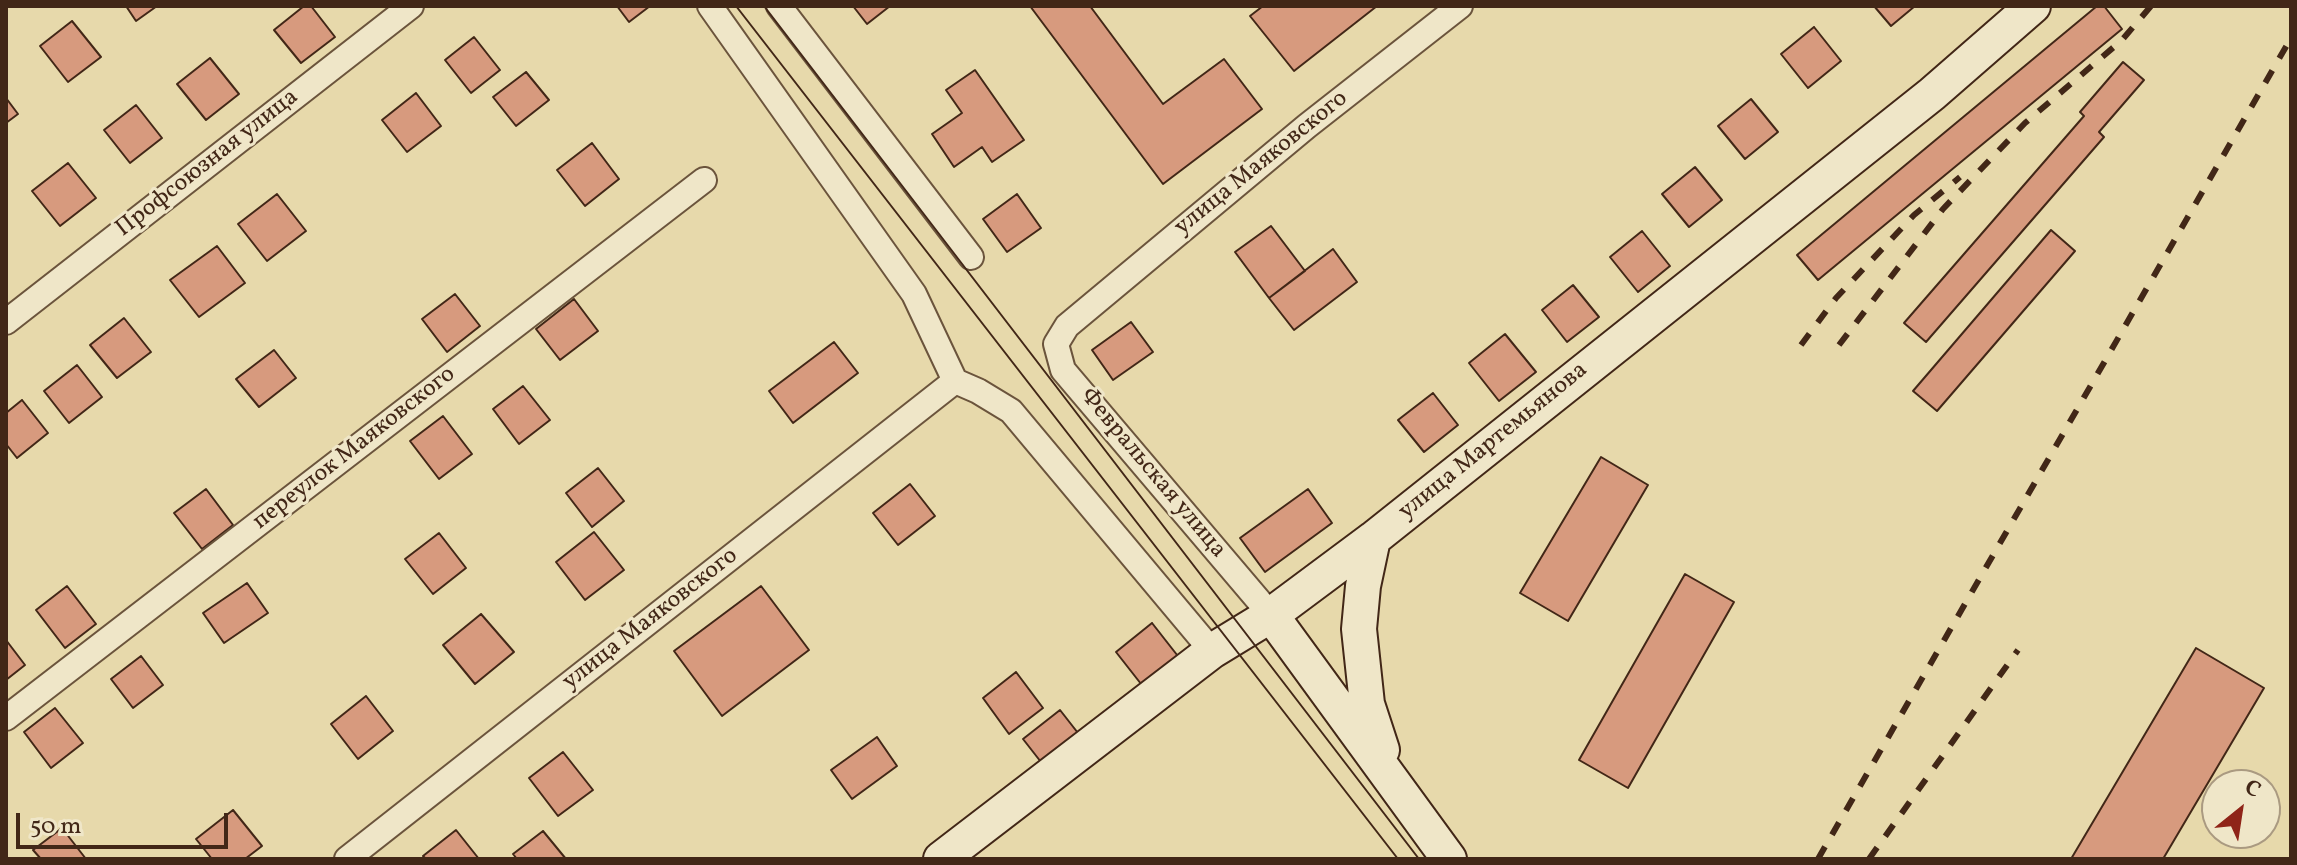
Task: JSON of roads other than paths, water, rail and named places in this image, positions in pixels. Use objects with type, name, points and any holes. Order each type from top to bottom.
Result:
[{"type":"street","name":"Профсоюзная улица","points":[[6,322],[411,6]]},
{"type":"street","points":[[710,6],[914,294],[955,381],[1011,411],[1212,651]]},
{"type":"street","points":[[779,6],[971,257]]},
{"type":"street","name":"улица Маяковского","points":[[1067,326],[1307,126],[1460,6]]},
{"type":"street","name":"улица Мартемьянова","points":[[941,859],[1212,651],[1271,615],[1373,539],[1932,94],[2033,6]]},
{"type":"street","name":"переулок Маяковского","points":[[6,718],[704,180]]},
{"type":"street","name":"Февральская улица","points":[[1067,326],[1056,344],[1063,370],[1271,615]]},
{"type":"street","name":"улица Маяковского","points":[[347,859],[955,381]]},
{"type":"street","points":[[1373,539],[1363,586],[1359,629],[1367,704],[1391,779]]},
{"type":"street","points":[[1271,615],[1449,859]]},
{"type":"tram line","points":[[736,6],[1398,859]]},
{"type":"tram line","points":[[764,6],[1419,859]]},
{"type":"railway","points":[[1839,345],[1943,209],[2025,123],[2122,40],[2151,6]]},
{"type":"railway","points":[[1818,859],[2291,38]]},
{"type":"railway","points":[[1801,345],[1836,298],[1914,215],[1960,177]]},
{"type":"railway","points":[[1869,859],[2018,650]]}]
